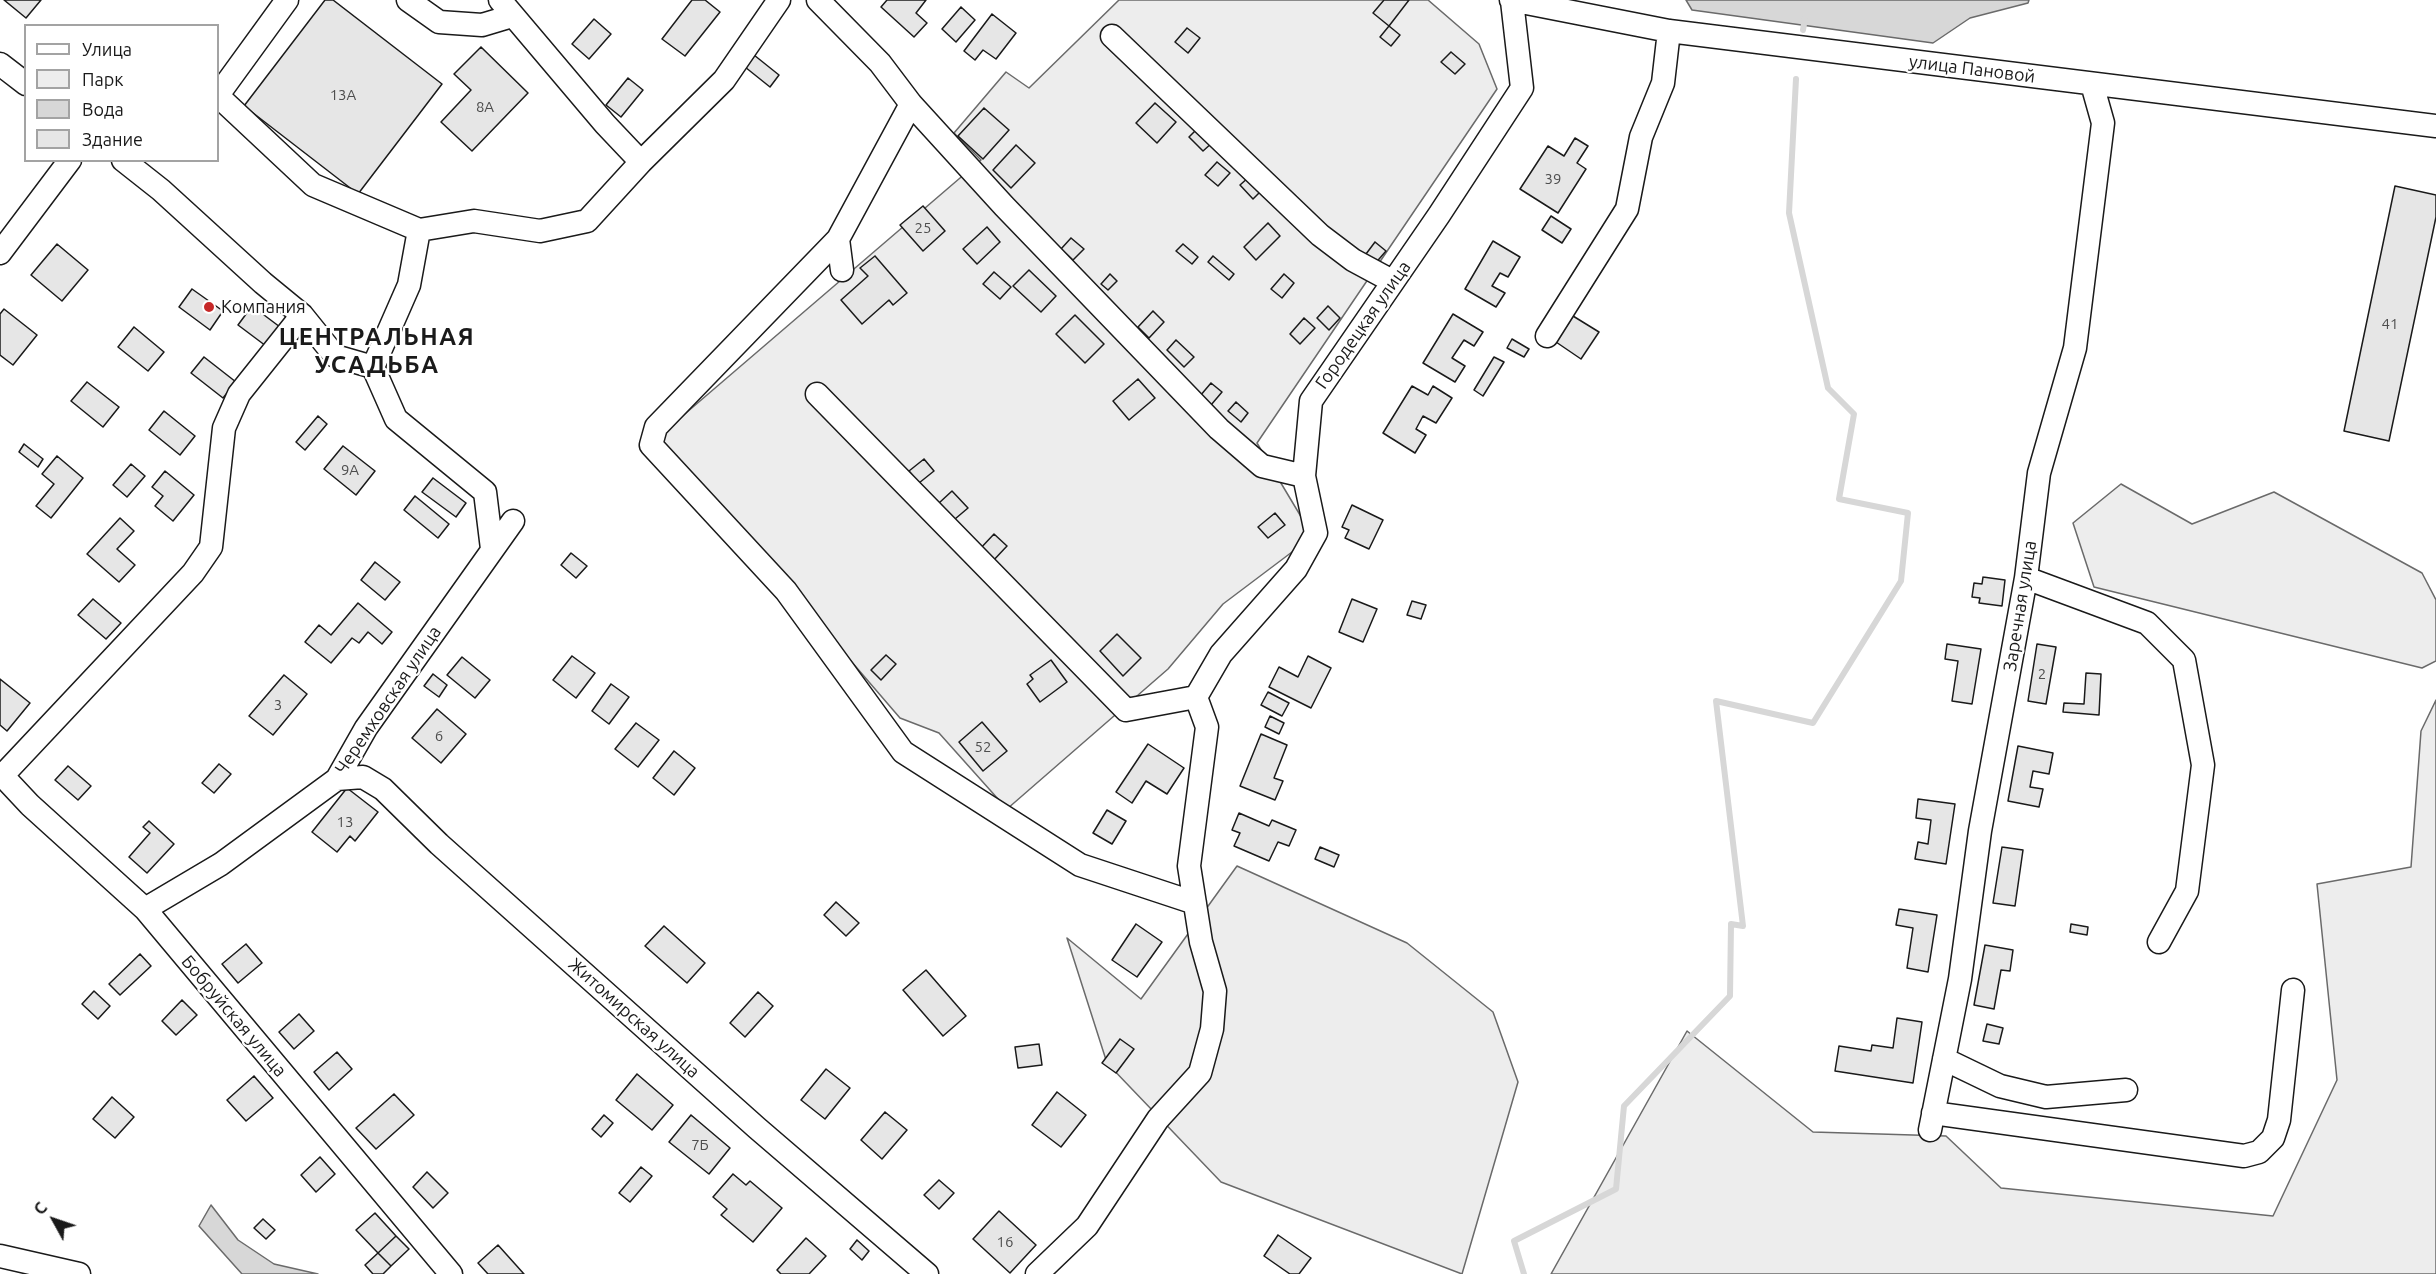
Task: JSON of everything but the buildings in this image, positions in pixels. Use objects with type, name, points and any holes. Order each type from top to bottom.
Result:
[{"type":"street","points":[[219,95],[287,0]]},
{"type":"street","points":[[408,0],[439,22],[482,26],[506,8],[641,162]]},
{"type":"street","points":[[219,97],[313,185],[419,230],[474,221],[540,231],[586,221],[641,162],[724,80],[779,0]]},
{"type":"street","points":[[818,0],[880,63],[911,104],[1005,206],[1219,429],[1262,466],[1304,476]]},
{"type":"street","name":"улица Пановой","points":[[1511,1],[1669,31],[2436,126]]},
{"type":"street","name":"Городецкая улица","points":[[1196,697],[1221,654],[1296,569],[1316,533],[1304,476],[1311,401],[1439,215],[1521,88],[1511,1]]},
{"type":"street","points":[[1548,336],[1627,209],[1641,136],[1663,82],[1669,31]]},
{"type":"street","points":[[1112,36],[1320,235],[1353,260],[1392,281]]},
{"type":"street","points":[[0,64],[24,82]]},
{"type":"street","name":"Заречная улица","points":[[2092,84],[2103,123],[2075,348],[2039,473],[2026,578],[1980,831],[1960,979],[1931,1121],[2244,1156],[2259,1152],[2273,1138],[2279,1120],[2294,990]]},
{"type":"street","points":[[911,104],[838,239],[656,427],[651,445],[786,591],[903,752],[1080,865],[1195,903]]},
{"type":"street","points":[[0,253],[68,162]]},
{"type":"street","points":[[126,162],[161,190],[302,315],[335,356],[373,367]]},
{"type":"street","points":[[419,230],[409,285],[373,367],[396,419],[484,492],[492,549]]},
{"type":"street","points":[[838,239],[842,270]]},
{"type":"street","points":[[1,774],[194,573],[211,547],[224,428],[239,394],[302,315]]},
{"type":"street","points":[[817,394],[1126,710],[1196,697],[1207,727],[1189,866],[1201,942],[1215,991],[1212,1029],[1200,1073],[1158,1119],[1088,1226],[1037,1274]]},
{"type":"street","name":"Черемховская улица","points":[[144,909],[222,864],[337,778],[366,728],[513,521]]},
{"type":"street","points":[[2026,578],[2147,624],[2184,660],[2203,765],[2187,891],[2159,942]]},
{"type":"street","name":"Бобруйская улица","points":[[1,774],[30,806],[144,909],[451,1274]]},
{"type":"street","name":"Житомирская улица","points":[[337,778],[363,777],[383,789],[439,844],[756,1128],[927,1274]]},
{"type":"street","points":[[1944,1059],[2000,1086],[2046,1097],[2126,1090]]},
{"type":"street","points":[[0,1256],[79,1274]]},
{"type":"green space","points":[[1119,0],[1428,0],[1479,44],[1497,89],[1257,443],[1309,530],[1296,549],[1223,604],[1168,669],[1007,809],[939,733],[900,718],[658,437],[981,160],[954,133],[1006,72],[1029,88]]},
{"type":"green space","points":[[2121,484],[2192,524],[2274,492],[2422,573],[2436,600],[2436,661],[2422,668],[2094,587],[2073,523]]},
{"type":"green space","points":[[2436,700],[2436,1274],[1551,1274],[1687,1031],[1813,1132],[1946,1136],[2001,1188],[2273,1216],[2337,1080],[2317,884],[2411,867],[2421,731]]},
{"type":"green space","points":[[1237,866],[1407,943],[1493,1012],[1518,1082],[1462,1274],[1221,1182],[1107,1063],[1067,938],[1141,999]]},
{"type":"water","points":[[1686,0],[2029,0],[2028,3],[1970,18],[1933,43],[1692,10]]},
{"type":"water","points":[[211,1205],[238,1240],[274,1264],[318,1274],[242,1274],[199,1226]]},
{"type":"waterway","points":[[1803,30],[1805,18]]},
{"type":"waterway","points":[[1524,1274],[1514,1241],[1616,1189],[1624,1106],[1730,996],[1731,924],[1743,926],[1716,701],[1813,723],[1901,581],[1908,513],[1839,499],[1854,414],[1828,388],[1789,213],[1796,79]]},
{"type":"place","name":"Компания","points":[[209,307]]},
{"type":"district","name":"ЦЕНТРАЛЬНАЯ УСАДЬБА","points":[[377,351]]}]
